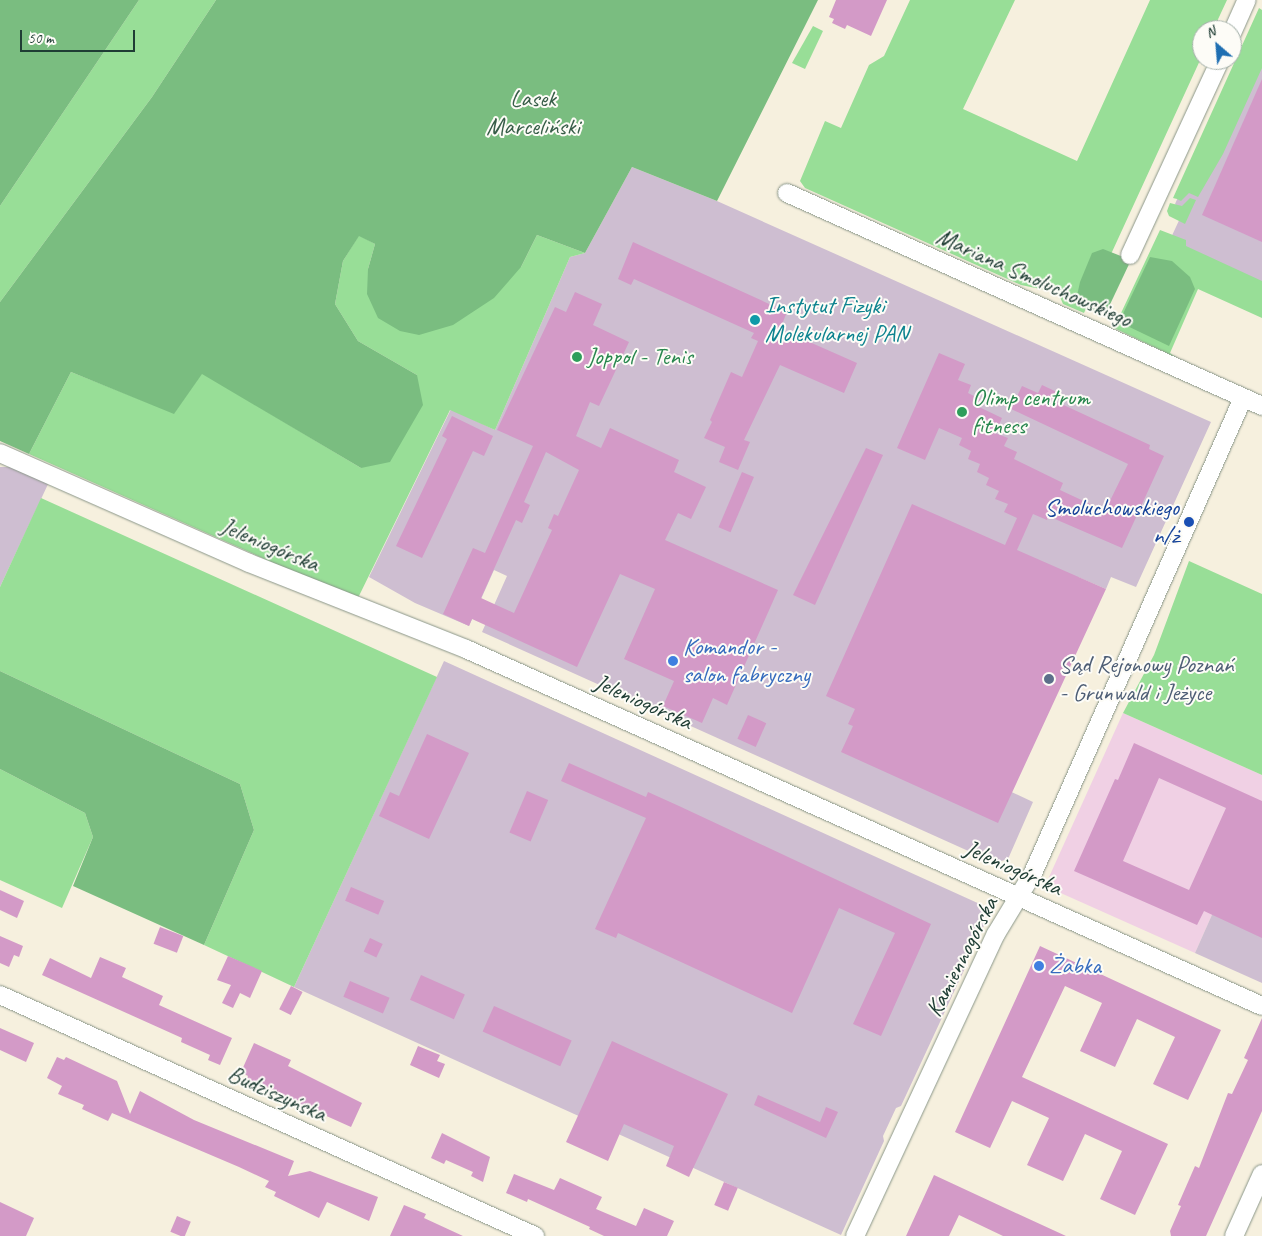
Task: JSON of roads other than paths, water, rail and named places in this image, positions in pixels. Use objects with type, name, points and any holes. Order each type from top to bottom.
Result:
[{"type":"street","points":[[1238,20],[1247,0]]},
{"type":"street","points":[[1130,256],[1215,70]]},
{"type":"street","name":"Mariana Smoluchowskiego","points":[[787,193],[1262,406]]},
{"type":"street","name":"Kamiennogórska","points":[[855,1236],[989,949],[1033,873],[1243,398]]},
{"type":"street","name":"Jeleniogórska","points":[[0,453],[280,576],[466,650],[1262,1006]]},
{"type":"street","name":"Budziszyńska","points":[[0,995],[535,1236]]},
{"type":"street","points":[[1234,1236],[1262,1174]]},
{"type":"place","name":"Instytut Fizyki Molekularnej PAN","points":[[755,320]]},
{"type":"place","name":"Joppol - Tenis","points":[[577,357]]},
{"type":"place","name":"Olimp centrum fitness","points":[[962,412]]},
{"type":"place","name":"Smoluchowskiego n/ż","points":[[1189,522]]},
{"type":"place","name":"Komandor - salon fabryczny","points":[[673,661]]},
{"type":"place","name":"Sąd Rejonowy Poznań - Grunwald i Jeżyce","points":[[1049,679]]},
{"type":"place","name":"Żabka","points":[[1039,966]]},
{"type":"park label","name":"Lasek Marceliński","points":[[533,113]]}]
